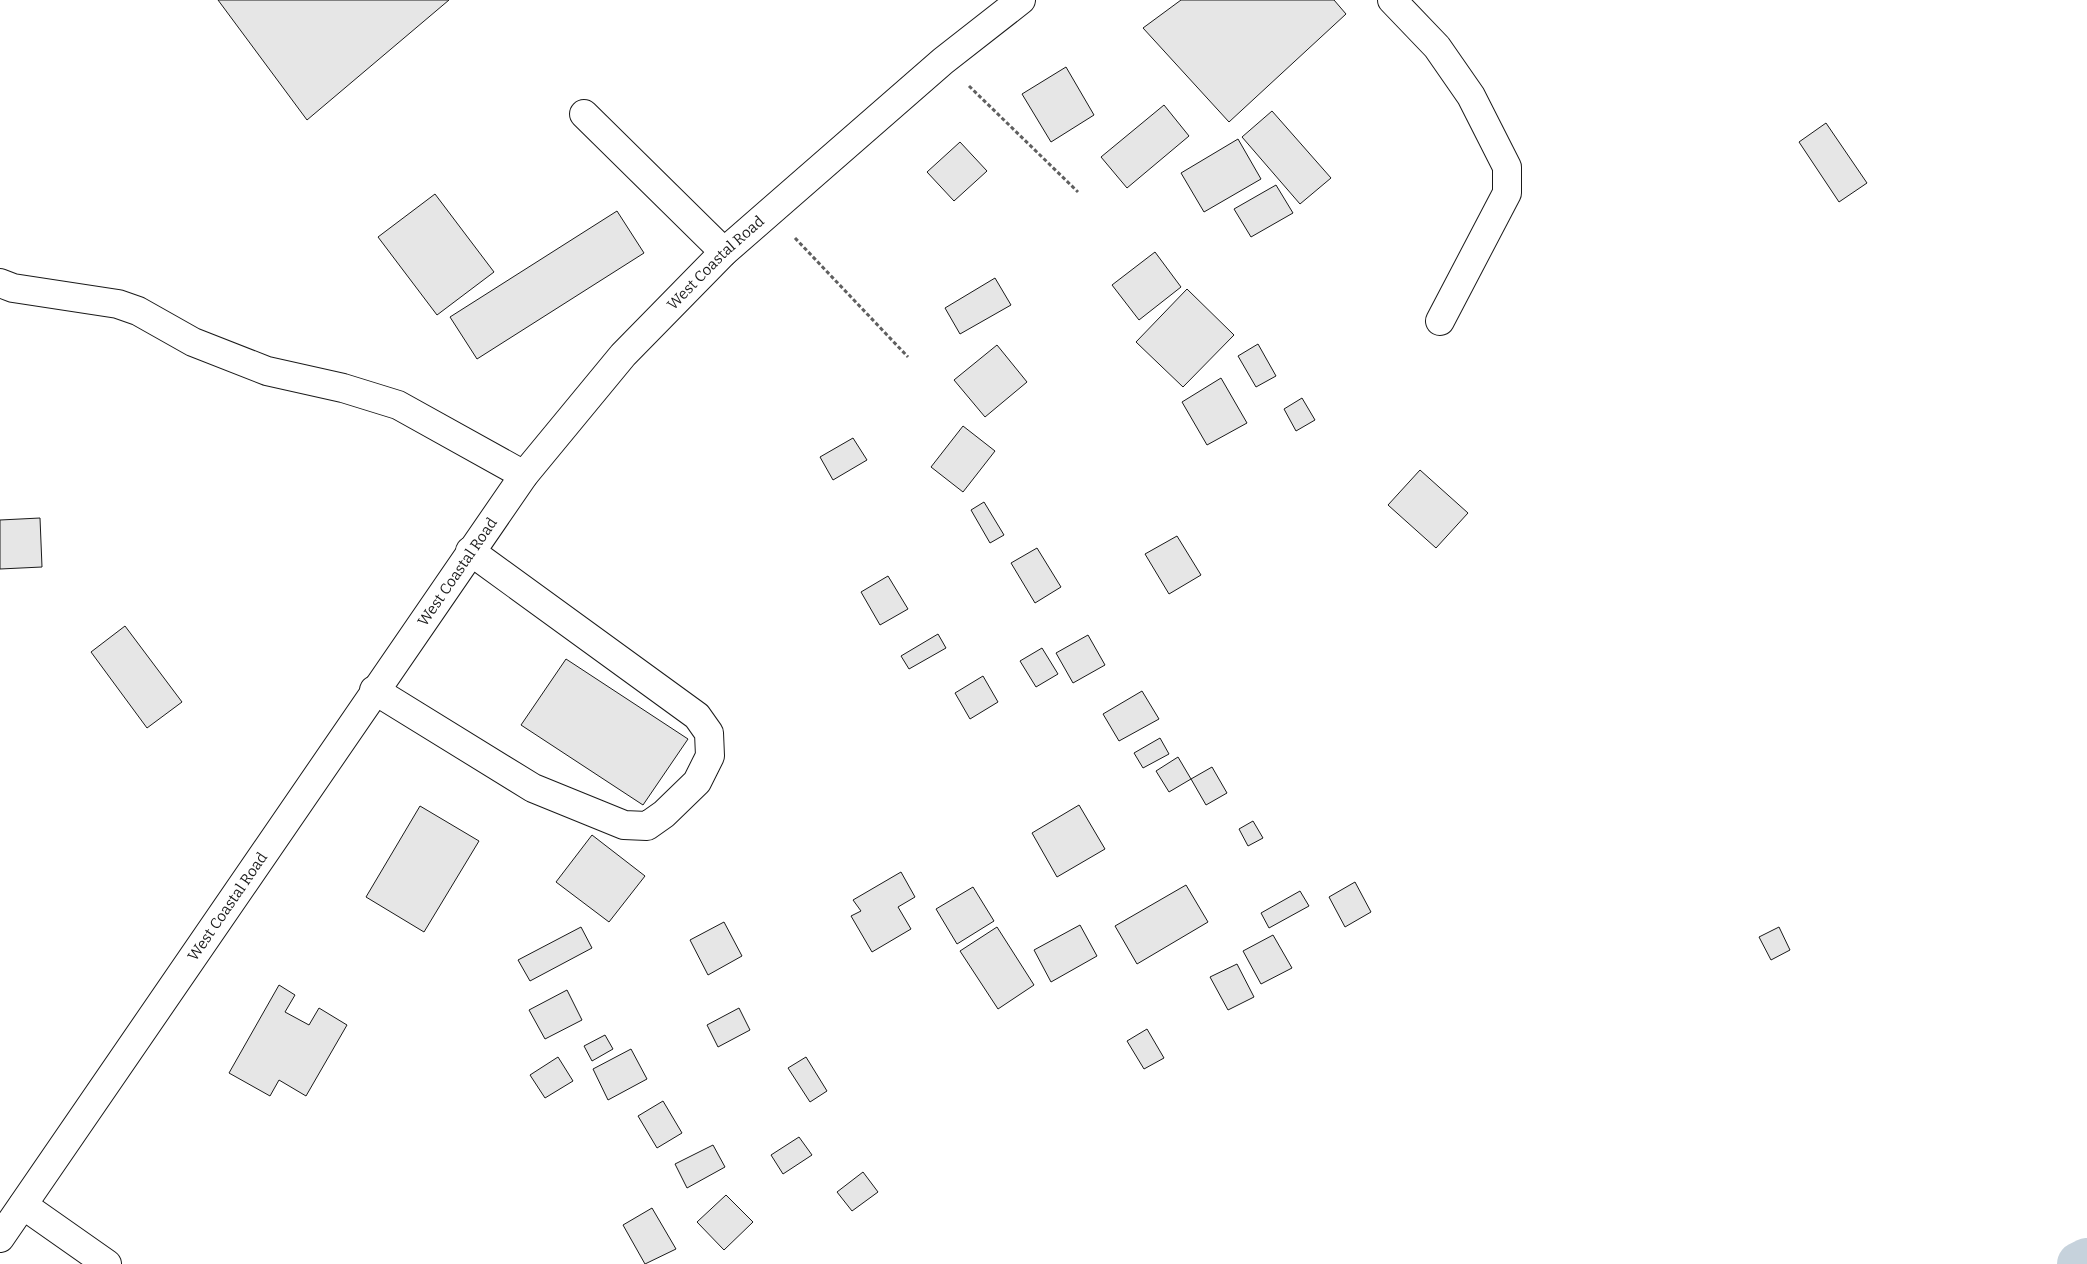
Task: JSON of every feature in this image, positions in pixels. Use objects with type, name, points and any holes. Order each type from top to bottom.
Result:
[{"type":"main road","points":[[1392,0],[1437,47],[1471,96],[1507,167],[1507,193],[1440,321]]},
{"type":"main road","name":"West Coastal Road","points":[[0,1238],[374,690],[524,475],[623,355],[724,252],[1013,2]]},
{"type":"main road","points":[[584,114],[724,252]]},
{"type":"main road","points":[[0,283],[13,288],[118,304],[138,311],[193,342],[267,371],[343,388],[398,405],[524,475]]},
{"type":"main road","points":[[374,690],[533,788],[624,825],[646,826],[664,814],[697,782],[710,756],[709,733],[697,716],[470,551]]},
{"type":"main road","points":[[23,1205],[107,1264]]},
{"type":"path","points":[[943,61],[1078,192]]},
{"type":"path","points":[[770,212],[908,357]]},
{"type":"building","points":[[218,0],[449,0],[307,120]]},
{"type":"building","points":[[1181,0],[1334,0],[1346,14],[1229,122],[1143,28]]},
{"type":"building","points":[[1066,67],[1094,115],[1051,142],[1022,94]]},
{"type":"building","points":[[1164,105],[1189,136],[1127,188],[1101,157]]},
{"type":"building","points":[[1272,111],[1331,178],[1300,204],[1242,137]]},
{"type":"building","points":[[1826,123],[1867,183],[1839,202],[1799,142]]},
{"type":"building","points":[[1238,139],[1261,179],[1204,212],[1181,173]]},
{"type":"building","points":[[960,142],[987,171],[954,201],[927,172]]},
{"type":"building","points":[[1276,185],[1293,213],[1251,237],[1234,209]]},
{"type":"building","points":[[435,194],[494,272],[437,315],[378,237]]},
{"type":"building","points":[[617,211],[644,253],[477,359],[450,317]]},
{"type":"building","points":[[1155,252],[1181,287],[1139,320],[1112,285]]},
{"type":"building","points":[[995,278],[1011,305],[960,334],[945,308]]},
{"type":"building","points":[[1187,289],[1234,335],[1183,387],[1136,342]]},
{"type":"building","points":[[1258,344],[1276,376],[1256,387],[1238,356]]},
{"type":"building","points":[[997,345],[1027,382],[985,417],[954,380]]},
{"type":"building","points":[[1221,378],[1247,423],[1207,445],[1182,402]]},
{"type":"building","points":[[1302,398],[1315,420],[1296,431],[1284,409]]},
{"type":"building","points":[[963,426],[995,451],[963,492],[931,467]]},
{"type":"building","points":[[853,438],[867,460],[833,480],[820,457]]},
{"type":"building","points":[[1420,470],[1468,513],[1436,548],[1388,505]]},
{"type":"building","points":[[984,502],[1004,535],[990,543],[971,510]]},
{"type":"building","points":[[40,518],[42,567],[0,569],[0,520]]},
{"type":"building","points":[[1177,536],[1201,575],[1169,594],[1145,554]]},
{"type":"building","points":[[1037,548],[1061,587],[1035,603],[1011,563]]},
{"type":"building","points":[[888,576],[908,609],[880,625],[861,592]]},
{"type":"building","points":[[125,626],[182,702],[147,728],[91,652]]},
{"type":"building","points":[[938,634],[946,648],[909,669],[901,656]]},
{"type":"building","points":[[1088,635],[1105,665],[1073,683],[1056,653]]},
{"type":"building","points":[[1042,648],[1058,674],[1036,687],[1020,661]]},
{"type":"building","points":[[566,659],[688,739],[643,805],[521,725]]},
{"type":"building","points":[[983,676],[998,702],[970,719],[955,693]]},
{"type":"building","points":[[1142,691],[1159,719],[1119,741],[1103,714]]},
{"type":"building","points":[[1160,738],[1169,754],[1143,768],[1134,753]]},
{"type":"building","points":[[1178,757],[1191,779],[1169,792],[1156,771]]},
{"type":"building","points":[[1212,767],[1227,793],[1206,805],[1191,779]]},
{"type":"building","points":[[1079,805],[1105,849],[1057,877],[1032,833]]},
{"type":"building","points":[[420,806],[479,841],[424,932],[366,897]]},
{"type":"building","points":[[1253,821],[1263,838],[1248,846],[1239,829]]},
{"type":"building","points":[[592,835],[645,876],[609,922],[556,882]]},
{"type":"building","points":[[901,872],[915,897],[898,907],[911,929],[872,952],[851,916],[861,911],[853,900]]},
{"type":"building","points":[[1355,882],[1371,912],[1345,927],[1329,897]]},
{"type":"building","points":[[1186,885],[1208,922],[1137,964],[1115,926]]},
{"type":"building","points":[[973,887],[994,921],[957,944],[936,909]]},
{"type":"building","points":[[1300,891],[1309,906],[1269,928],[1261,913]]},
{"type":"building","points":[[724,922],[742,956],[708,975],[690,940]]},
{"type":"building","points":[[1080,925],[1097,956],[1051,982],[1034,950]]},
{"type":"building","points":[[581,927],[592,948],[530,981],[518,960]]},
{"type":"building","points":[[997,927],[1034,985],[998,1009],[960,951]]},
{"type":"building","points":[[1779,927],[1790,950],[1771,960],[1759,937]]},
{"type":"building","points":[[1273,935],[1292,968],[1261,984],[1243,951]]},
{"type":"building","points":[[1237,964],[1254,997],[1228,1010],[1210,977]]},
{"type":"building","points":[[279,985],[295,995],[285,1012],[309,1025],[319,1008],[347,1025],[306,1096],[279,1080],[270,1096],[229,1073]]},
{"type":"building","points":[[567,990],[582,1020],[545,1039],[529,1010]]},
{"type":"building","points":[[739,1008],[750,1030],[718,1047],[707,1025]]},
{"type":"building","points":[[1147,1029],[1164,1058],[1144,1069],[1127,1041]]},
{"type":"building","points":[[605,1035],[613,1049],[592,1061],[584,1046]]},
{"type":"building","points":[[631,1049],[647,1079],[608,1100],[593,1069]]},
{"type":"building","points":[[558,1057],[573,1081],[545,1098],[530,1075]]},
{"type":"building","points":[[806,1057],[827,1091],[810,1102],[788,1068]]},
{"type":"building","points":[[663,1101],[682,1133],[657,1148],[638,1116]]},
{"type":"building","points":[[799,1137],[812,1155],[783,1174],[771,1155]]},
{"type":"building","points":[[713,1145],[725,1167],[687,1188],[675,1164]]},
{"type":"building","points":[[863,1172],[878,1192],[852,1211],[837,1192]]},
{"type":"building","points":[[726,1195],[753,1222],[724,1250],[697,1222]]},
{"type":"building","points":[[652,1208],[676,1249],[645,1264],[623,1225]]},
{"type":"waterway","points":[[2079,1264],[2087,1260]]}]
